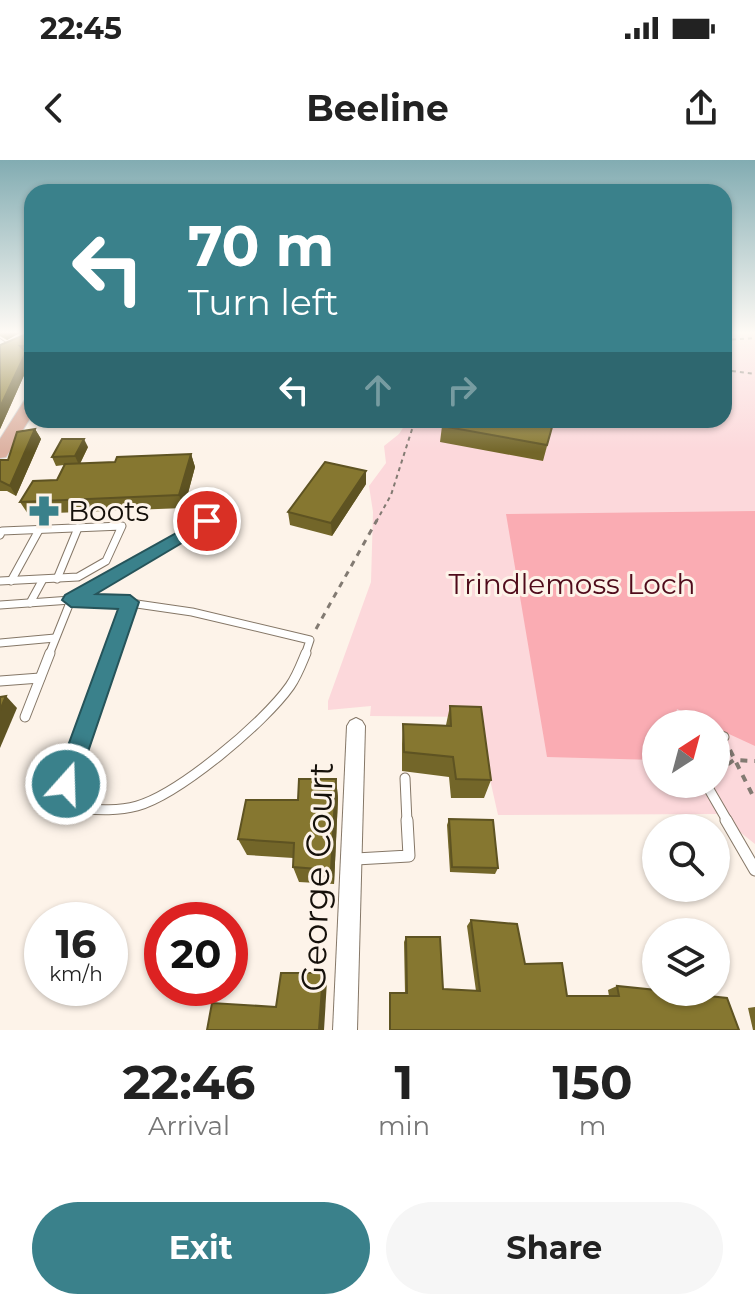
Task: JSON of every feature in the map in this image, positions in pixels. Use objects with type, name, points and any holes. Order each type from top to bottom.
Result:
[{"type":"main road","points":[[0,453],[24,414]]},
{"type":"street","name":"George Court","points":[[345,1030],[356,726]]},
{"type":"lane","points":[[25,717],[71,600],[207,521]]},
{"type":"lane","points":[[0,535],[2,531],[122,526],[106,561],[78,577],[0,581]]},
{"type":"lane","points":[[57,579],[78,528]]},
{"type":"lane","points":[[11,581],[39,530]]},
{"type":"lane","points":[[30,603],[42,581]]},
{"type":"lane","points":[[0,605],[71,600],[130,602],[310,640],[299,671],[288,689],[246,730],[172,790],[138,806],[57,808],[130,602]]},
{"type":"lane","points":[[0,643],[55,638]]},
{"type":"lane","points":[[0,681],[40,678]]},
{"type":"lane","points":[[353,859],[409,856],[405,778]]},
{"type":"lane","points":[[714,798],[755,870]]},
{"type":"path","points":[[310,640],[391,495],[412,428]]},
{"type":"path","points":[[730,753],[755,800]]},
{"type":"path","points":[[730,763],[755,761]]},
{"type":"green space","name":"Trindlemoss Loch","points":[[732,372],[755,372],[755,844],[730,824],[730,814],[498,815],[476,717],[370,716],[371,706],[328,710],[328,701],[371,582],[373,512],[369,486],[386,463],[384,446],[403,428],[732,428]]},
{"type":"green space","points":[[755,511],[755,746],[730,734],[730,710],[642,710],[642,760],[547,757],[506,514]]},
{"type":"building","points":[[0,372],[17,372],[0,407]]},
{"type":"building","points":[[453,428],[552,428],[547,445]]},
{"type":"building","points":[[35,429],[10,486],[0,481],[0,460],[8,460],[17,432]]},
{"type":"building","points":[[62,439],[84,439],[75,456],[52,457]]},
{"type":"building","points":[[191,454],[179,495],[20,502],[33,481],[57,480],[65,464],[115,462],[117,457]]},
{"type":"building","points":[[325,462],[366,471],[331,523],[288,512]]},
{"type":"building","points":[[450,706],[481,707],[491,780],[456,779],[453,757],[404,752],[403,724],[451,726]]},
{"type":"building","points":[[299,779],[336,779],[331,870],[293,867],[294,843],[238,839],[246,800],[298,800]]},
{"type":"building","points":[[449,819],[493,820],[498,868],[452,867]]},
{"type":"building","points":[[471,920],[517,924],[525,964],[562,963],[567,996],[619,996],[617,986],[642,989],[642,1006],[730,1006],[739,1030],[390,1030],[390,993],[407,993],[406,937],[440,937],[443,989],[480,991]]},
{"type":"building","points":[[281,973],[323,973],[319,1030],[207,1030],[211,1006],[276,1007]]},
{"type":"place","name":"Boots","points":[[44,511]]},
{"type":"route","points":[[66,784],[130,602],[71,600],[207,521]]}]
